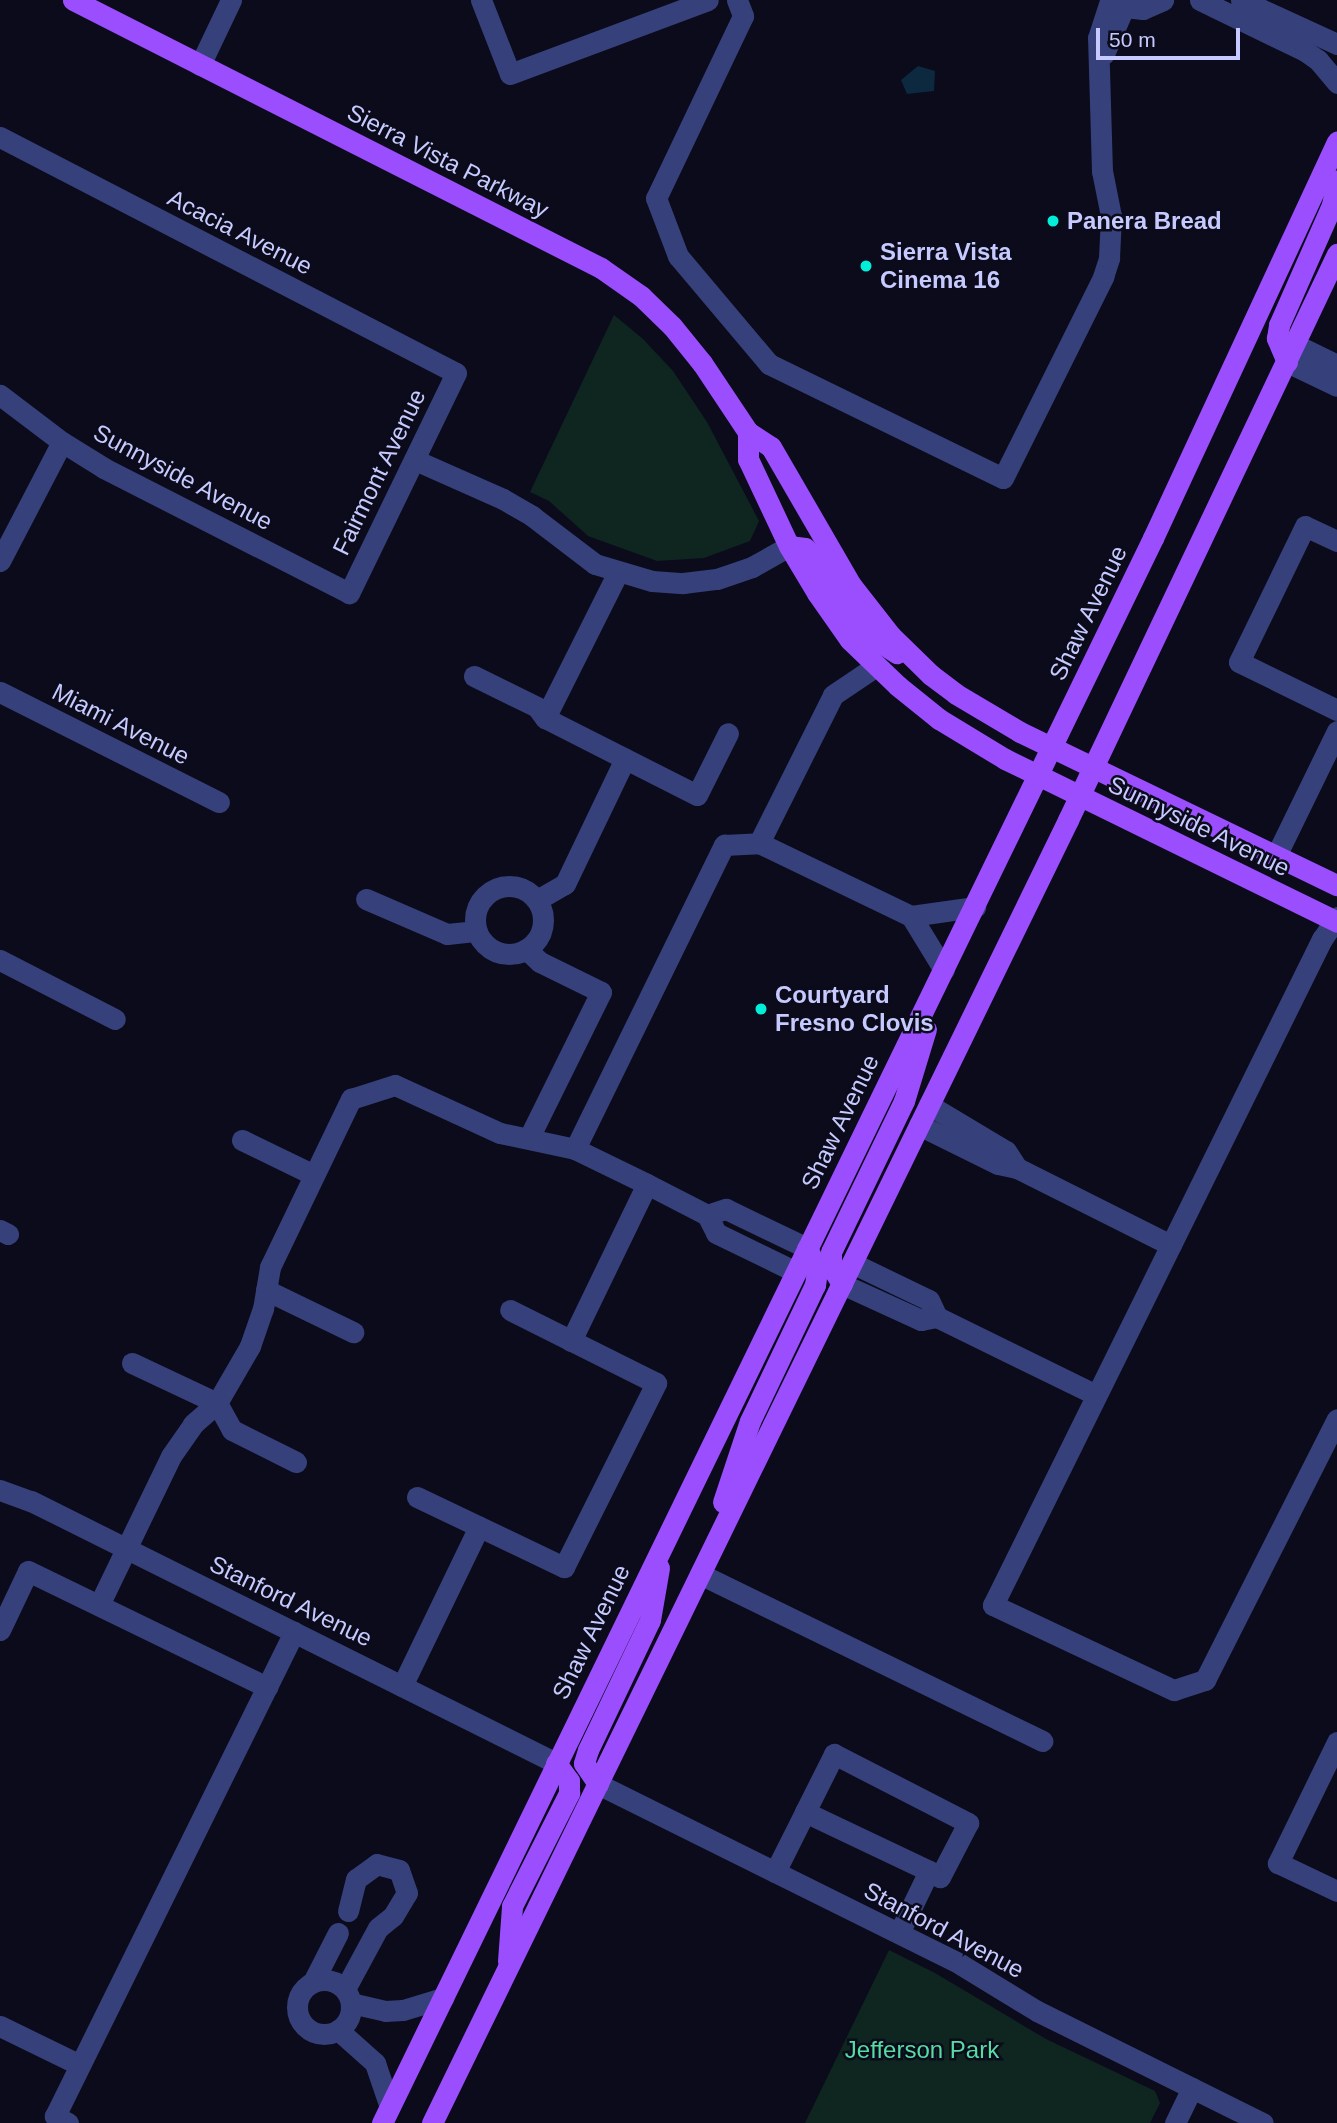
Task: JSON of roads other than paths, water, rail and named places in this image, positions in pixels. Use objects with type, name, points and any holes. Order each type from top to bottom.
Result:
[{"type":"main road","name":"Sierra Vista Parkway","points":[[73,0],[601,268],[641,296],[672,326],[702,363],[748,432],[771,447],[833,557],[870,611],[931,675],[985,712],[1051,747]]},
{"type":"main road","name":"Shaw Avenue","points":[[386,2115],[1153,538],[1337,142]]},
{"type":"main road","points":[[1292,354],[1279,349],[1279,325],[1332,205],[1337,180]]},
{"type":"main road","points":[[432,2123],[929,1105],[1292,354],[1337,254]]},
{"type":"main road","name":"Sierra Vista Parkway","points":[[748,432],[748,459],[789,546],[850,640],[876,666],[939,719],[1038,776]]},
{"type":"main road","points":[[789,546],[805,548],[811,554],[848,609],[872,637],[931,675]]},
{"type":"main road","name":"Sunnyside Avenue","points":[[1051,747],[1337,885]]},
{"type":"main road","name":"Sunnyside Avenue","points":[[1038,776],[1336,920]]},
{"type":"main road","points":[[842,1284],[831,1266],[831,1252],[904,1101],[944,970]]},
{"type":"main road","points":[[700,1574],[750,1421],[816,1285],[817,1270],[807,1248]]},
{"type":"main road","points":[[598,1784],[584,1763],[650,1620],[664,1542]]},
{"type":"main road","points":[[506,1973],[512,1906],[569,1793],[569,1781],[556,1763]]},
{"type":"street","points":[[200,65],[231,0]]},
{"type":"street","points":[[481,0],[510,74],[708,0]]},
{"type":"street","points":[[737,0],[743,16],[656,198],[678,256],[769,364],[1003,478],[1103,276],[1109,258],[1111,216],[1102,171],[1101,59],[1112,41],[1115,2],[1143,9],[1163,0]]},
{"type":"street","points":[[1200,0],[1306,51],[1318,60],[1337,83]]},
{"type":"street","points":[[1241,0],[1337,44]]},
{"type":"street","name":"Acacia Avenue","points":[[0,137],[456,373]]},
{"type":"street","points":[[1292,354],[1337,365]]},
{"type":"street","points":[[1292,354],[1337,386]]},
{"type":"street","name":"Fairmont Avenue","points":[[349,593],[456,373]]},
{"type":"street","name":"Sunnyside Avenue","points":[[0,395],[62,442],[104,468],[349,593]]},
{"type":"street","points":[[0,561],[62,442]]},
{"type":"street","points":[[415,460],[503,499],[532,516],[595,564],[652,581],[683,583],[717,579],[752,567],[789,546]]},
{"type":"street","points":[[1337,541],[1305,526],[1239,662],[1337,710]]},
{"type":"street","points":[[545,718],[618,572]]},
{"type":"street","points":[[760,843],[833,695],[876,666]]},
{"type":"street","points":[[474,676],[537,707],[545,718],[697,796],[728,733]]},
{"type":"street","name":"Miami Avenue","points":[[0,692],[219,802]]},
{"type":"street","points":[[1276,856],[1337,731]]},
{"type":"street","points":[[537,900],[565,884],[625,759]]},
{"type":"street","points":[[565,1146],[724,845],[760,843],[911,916],[944,970]]},
{"type":"street","points":[[512,886],[522,888],[537,900],[543,920],[541,931],[526,949],[503,953],[492,949],[477,931],[477,908],[492,890],[512,886]]},
{"type":"street","points":[[366,899],[447,934],[477,931]]},
{"type":"street","points":[[911,916],[975,907]]},
{"type":"street","points":[[1336,920],[1322,939],[993,1605],[1174,1690],[1205,1681],[1337,1419]]},
{"type":"street","points":[[526,949],[540,962],[600,992],[529,1138]]},
{"type":"street","points":[[0,960],[115,1019]]},
{"type":"street","points":[[99,1605],[171,1456],[193,1424],[217,1404],[250,1346],[270,1267],[351,1099],[395,1086],[500,1133],[565,1146],[707,1215],[716,1233],[796,1272]]},
{"type":"street","points":[[929,1105],[1006,1151],[1017,1168]]},
{"type":"street","points":[[919,1125],[998,1164],[1017,1168],[1171,1244]]},
{"type":"street","points":[[242,1140],[314,1175]]},
{"type":"street","points":[[571,1341],[647,1184]]},
{"type":"street","points":[[707,1215],[726,1209],[807,1248]]},
{"type":"street","points":[[852,1263],[929,1300],[937,1317]]},
{"type":"street","points":[[842,1284],[921,1320],[937,1317],[1096,1395]]},
{"type":"street","points":[[266,1290],[353,1332]]},
{"type":"street","points":[[417,1497],[564,1567],[656,1383],[510,1310]]},
{"type":"street","points":[[132,1363],[217,1404],[232,1430],[296,1462]]},
{"type":"street","name":"Stanford Avenue","points":[[0,1490],[31,1501],[556,1763]]},
{"type":"street","points":[[402,1686],[479,1527]]},
{"type":"street","points":[[0,1630],[28,1571],[267,1688]]},
{"type":"street","points":[[700,1574],[1042,1741]]},
{"type":"street","points":[[68,2123],[55,2116],[294,1632]]},
{"type":"street","points":[[1337,1742],[1278,1863],[1337,1891]]},
{"type":"street","points":[[775,1872],[805,1812],[834,1754],[968,1823],[940,1877],[805,1812]]},
{"type":"street","name":"Stanford Avenue","points":[[598,1784],[960,1964],[1037,2011],[1263,2123]]},
{"type":"street","points":[[338,1933],[313,1982],[300,1994],[297,2010],[300,2019],[304,2025],[319,2034],[338,2030],[349,2018],[348,1996],[378,1928],[393,1916],[407,1893],[399,1870],[377,1864],[356,1879],[348,1911]]},
{"type":"street","points":[[899,1933],[929,1871]]},
{"type":"street","points":[[313,1982],[330,1980],[348,1996],[384,2011],[403,2010],[443,1998]]},
{"type":"street","points":[[0,2026],[80,2065]]},
{"type":"street","points":[[338,2030],[375,2063],[386,2115]]},
{"type":"street","points":[[1175,2123],[1192,2088]]},
{"type":"water","points":[[918,66],[935,71],[934,91],[907,94],[901,80]]},
{"type":"place","name":"Panera Bread","points":[[1053,221]]},
{"type":"place","name":"Sierra Vista Cinema 16","points":[[866,266]]},
{"type":"place","name":"Courtyard Fresno Clovis","points":[[761,1009]]},
{"type":"park label","name":"Jefferson Park","points":[[922,2050]]}]
